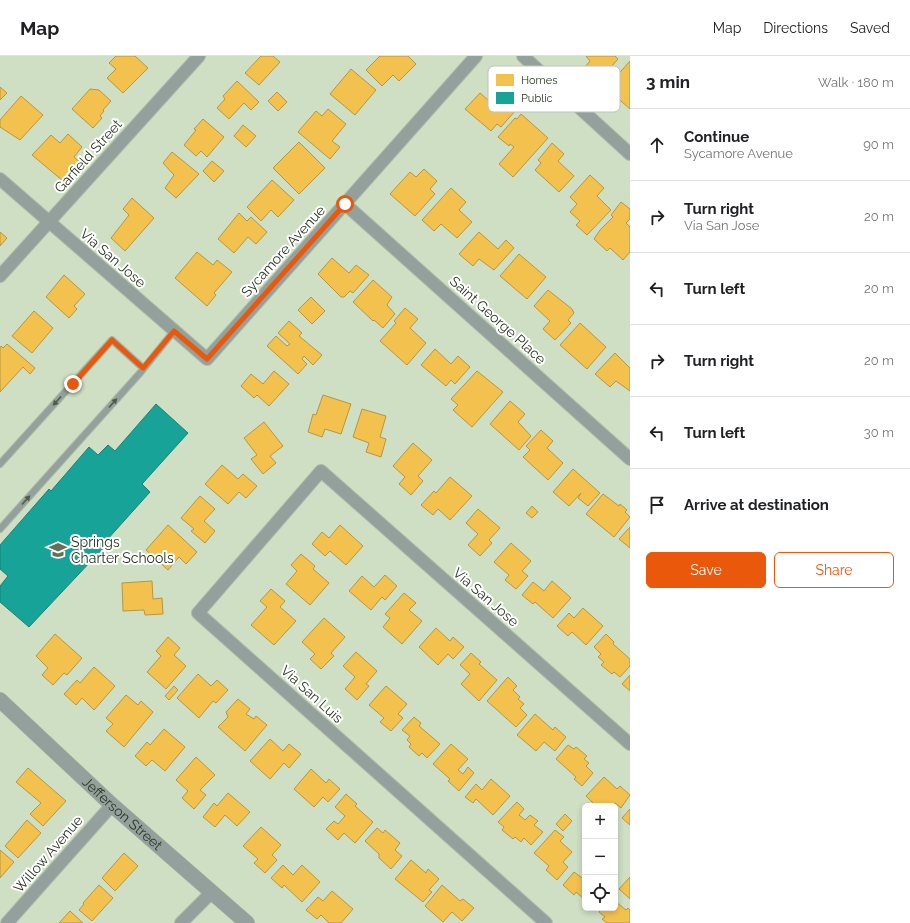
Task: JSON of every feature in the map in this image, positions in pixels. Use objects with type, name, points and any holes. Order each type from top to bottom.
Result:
[{"type":"street","name":"Garfield Street","points":[[0,276],[199,56]]},
{"type":"street","name":"Sycamore Avenue","points":[[207,359],[476,56]]},
{"type":"street","points":[[523,56],[534,66]]},
{"type":"street","points":[[584,112],[630,154]]},
{"type":"street","name":"Via San Jose","points":[[0,179],[207,359]]},
{"type":"street","name":"Saint George Place","points":[[345,204],[630,459]]},
{"type":"street","name":"Via San Jose","points":[[321,471],[630,744]]},
{"type":"street","name":"Via San Luis","points":[[321,471],[198,612],[546,923]]},
{"type":"street","name":"Jefferson Street","points":[[0,700],[112,805],[247,923]]},
{"type":"street","name":"Willow Avenue","points":[[8,923],[112,805]]},
{"type":"street","points":[[181,923],[212,892]]},
{"type":"lane","points":[[0,529],[174,331]]},
{"type":"lane","points":[[0,464],[112,340],[143,368]]},
{"type":"building: Homes","points":[[116,56],[135,56],[148,68],[123,93],[107,78],[116,69],[109,63]]},
{"type":"building: Homes","points":[[261,56],[273,56],[280,62],[259,85],[245,73]]},
{"type":"building: Homes","points":[[380,56],[408,56],[416,64],[399,81],[393,75],[382,86],[366,70]]},
{"type":"building: Homes","points":[[586,56],[615,56],[618,59],[612,66],[586,66],[590,61]]},
{"type":"building: Homes","points":[[630,61],[630,109],[620,100],[620,72]]},
{"type":"building: Homes","points":[[351,69],[376,90],[355,115],[330,94]]},
{"type":"building: Homes","points":[[237,81],[259,102],[251,110],[244,103],[229,119],[217,108],[225,99],[223,96]]},
{"type":"building: Homes","points":[[0,87],[7,93],[0,100]]},
{"type":"building: Homes","points":[[90,89],[99,90],[111,101],[103,110],[104,111],[100,116],[102,118],[93,128],[72,109]]},
{"type":"building: Homes","points":[[277,92],[287,102],[278,111],[268,101]]},
{"type":"building: Homes","points":[[480,93],[488,100],[488,112],[514,112],[501,127],[497,124],[491,131],[465,109]]},
{"type":"building: Homes","points":[[21,96],[43,115],[20,140],[0,127],[0,120]]},
{"type":"building: Homes","points":[[328,109],[346,124],[332,141],[340,147],[330,159],[298,132],[316,111],[322,116]]},
{"type":"building: Homes","points":[[521,114],[548,138],[513,177],[499,164],[514,147],[510,144],[509,146],[498,137],[515,118],[517,119]]},
{"type":"building: Homes","points":[[203,119],[224,137],[207,157],[201,151],[196,156],[184,145],[196,130],[194,129]]},
{"type":"building: Homes","points":[[243,125],[256,136],[246,147],[234,136]]},
{"type":"building: Homes","points":[[68,134],[82,147],[74,157],[80,162],[63,181],[32,155],[51,135],[60,143]]},
{"type":"building: Homes","points":[[299,142],[325,168],[299,194],[273,168]]},
{"type":"building: Homes","points":[[552,143],[564,154],[558,161],[574,176],[559,192],[535,170],[541,163],[538,160]]},
{"type":"building: Homes","points":[[172,152],[199,174],[176,198],[165,188],[174,175],[163,163]]},
{"type":"building: Homes","points":[[212,161],[224,171],[214,182],[203,171]]},
{"type":"building: Homes","points":[[424,169],[437,181],[430,189],[435,194],[415,216],[390,194],[410,172],[416,177]]},
{"type":"building: Homes","points":[[590,175],[604,188],[597,196],[611,210],[587,235],[576,225],[580,221],[570,212],[577,204],[570,197]]},
{"type":"building: Homes","points":[[272,180],[294,200],[278,217],[271,210],[261,221],[247,207]]},
{"type":"building: Homes","points":[[451,188],[466,202],[459,210],[472,222],[457,238],[441,224],[434,231],[422,220]]},
{"type":"building: Homes","points":[[132,198],[154,218],[125,251],[111,238],[129,215],[123,209]]},
{"type":"building: Homes","points":[[621,202],[630,209],[630,219],[626,223],[630,227],[630,252],[623,260],[610,248],[607,251],[594,239],[600,230],[613,217],[611,215]]},
{"type":"building: Homes","points":[[239,213],[247,221],[251,217],[267,232],[256,244],[248,237],[234,253],[218,239]]},
{"type":"building: Homes","points":[[0,232],[7,238],[0,246]]},
{"type":"building: Homes","points":[[479,232],[498,249],[506,240],[514,248],[494,270],[479,259],[473,266],[459,254]]},
{"type":"building: Homes","points":[[197,252],[213,265],[217,260],[232,272],[214,293],[216,295],[207,306],[175,278]]},
{"type":"building: Homes","points":[[519,254],[546,277],[527,299],[500,276]]},
{"type":"building: Homes","points":[[332,258],[349,273],[356,265],[369,275],[353,293],[350,291],[344,297],[341,297],[318,274]]},
{"type":"building: Homes","points":[[64,275],[85,294],[74,306],[77,309],[69,318],[46,297]]},
{"type":"building: Homes","points":[[373,280],[392,297],[387,305],[395,314],[383,328],[374,320],[373,321],[353,302]]},
{"type":"building: Homes","points":[[548,290],[572,309],[574,313],[568,320],[571,323],[555,340],[543,329],[550,321],[534,306]]},
{"type":"building: Homes","points":[[311,297],[325,311],[312,324],[298,310]]},
{"type":"building: Homes","points":[[405,308],[418,319],[410,328],[426,343],[407,365],[380,341],[396,323],[394,321]]},
{"type":"building: Homes","points":[[34,311],[53,328],[32,353],[12,336]]},
{"type":"building: Homes","points":[[289,321],[302,333],[299,336],[322,355],[313,365],[304,356],[302,359],[307,364],[298,374],[267,346],[276,336],[287,346],[290,344],[278,333]]},
{"type":"building: Homes","points":[[580,323],[606,347],[587,369],[560,345]]},
{"type":"building: Homes","points":[[7,344],[35,368],[30,374],[23,367],[0,392],[0,348],[1,346],[3,348]]},
{"type":"building: Homes","points":[[435,349],[451,364],[458,356],[470,367],[455,384],[451,380],[446,386],[421,365]]},
{"type":"building: Homes","points":[[615,353],[630,368],[630,391],[616,381],[610,387],[595,374]]},
{"type":"building: Homes","points":[[274,371],[289,384],[269,406],[257,395],[254,398],[241,386],[251,374],[263,384]]},
{"type":"building: Homes","points":[[477,371],[503,392],[472,427],[453,410],[458,405],[451,399]]},
{"type":"building: Homes","points":[[323,395],[351,404],[341,434],[325,429],[322,437],[308,432],[313,414],[316,415]]},
{"type":"building: Homes","points":[[510,401],[525,414],[518,422],[531,436],[519,450],[490,424]]},
{"type":"building: Homes","points":[[362,409],[386,416],[380,437],[386,439],[381,457],[366,452],[369,443],[353,437]]},
{"type":"building: Homes","points":[[264,422],[283,446],[270,456],[276,463],[263,474],[251,459],[257,455],[244,438]]},
{"type":"building: Homes","points":[[541,430],[553,441],[547,448],[563,463],[548,480],[523,457],[530,450],[526,446]]},
{"type":"building: Homes","points":[[413,443],[432,460],[418,476],[423,481],[411,495],[399,484],[405,477],[393,466]]},
{"type":"building: Homes","points":[[222,465],[238,479],[243,474],[257,486],[246,498],[239,492],[228,504],[205,484]]},
{"type":"building: Homes","points":[[573,469],[600,493],[588,506],[578,498],[581,493],[569,506],[553,492]]},
{"type":"building: Homes","points":[[450,477],[472,496],[450,520],[438,509],[433,515],[421,505],[434,491],[436,493]]},
{"type":"building: Homes","points":[[603,494],[619,506],[620,504],[627,510],[625,512],[630,517],[614,537],[586,514]]},
{"type":"building: Homes","points":[[200,496],[215,509],[204,521],[215,531],[205,543],[191,531],[194,529],[181,518]]},
{"type":"building: Homes","points":[[532,506],[538,512],[532,518],[526,513]]},
{"type":"building: Homes","points":[[478,509],[500,528],[489,540],[492,543],[480,556],[468,545],[478,534],[466,523]]},
{"type":"building: Homes","points":[[168,525],[197,552],[186,564],[179,557],[168,570],[146,550]]},
{"type":"building: Homes","points":[[340,525],[363,546],[346,565],[330,551],[325,556],[312,544],[322,532],[329,538]]},
{"type":"building: Homes","points":[[630,527],[630,548],[619,539]]},
{"type":"building: Homes","points":[[511,543],[531,561],[522,571],[528,576],[516,589],[505,580],[509,575],[494,562]]},
{"type":"building: Homes","points":[[301,554],[315,566],[313,569],[329,583],[310,605],[286,584],[297,571],[291,565]]},
{"type":"building: Homes","points":[[385,575],[397,586],[385,600],[382,597],[371,610],[349,591],[362,576],[374,587]]},
{"type":"building: Homes","points":[[152,581],[153,599],[162,598],[163,614],[145,615],[144,610],[123,611],[122,583]]},
{"type":"building: Homes","points":[[552,581],[571,598],[553,618],[535,602],[533,604],[522,595],[533,582],[544,591]]},
{"type":"building: Homes","points":[[271,589],[285,601],[280,607],[296,621],[274,645],[251,625],[267,607],[260,601]]},
{"type":"building: Homes","points":[[404,593],[416,603],[409,610],[422,621],[402,644],[383,627],[390,618],[385,614]]},
{"type":"building: Homes","points":[[583,608],[603,626],[586,645],[572,632],[568,636],[557,626],[569,613],[574,618]]},
{"type":"building: Homes","points":[[324,618],[345,637],[331,653],[334,656],[321,669],[310,659],[315,654],[302,642]]},
{"type":"building: Homes","points":[[436,628],[450,641],[453,637],[464,647],[453,659],[448,654],[438,665],[419,647]]},
{"type":"building: Homes","points":[[55,634],[82,658],[67,675],[64,673],[53,685],[42,675],[48,668],[36,656]]},
{"type":"building: Homes","points":[[606,634],[614,642],[613,644],[630,659],[630,666],[620,677],[614,672],[612,674],[601,665],[604,662],[598,657],[601,654],[594,647]]},
{"type":"building: Homes","points":[[168,637],[180,648],[174,655],[186,666],[166,689],[147,672],[161,656],[156,651]]},
{"type":"building: Homes","points":[[356,652],[377,671],[366,684],[369,686],[357,700],[345,689],[355,677],[343,666]]},
{"type":"building: Homes","points":[[471,653],[481,662],[479,664],[497,680],[479,701],[461,684],[470,674],[460,665]]},
{"type":"building: Homes","points":[[94,667],[115,686],[94,710],[82,698],[76,705],[64,694],[77,680],[80,683]]},
{"type":"building: Homes","points":[[198,674],[211,686],[217,680],[228,690],[216,703],[213,701],[199,718],[177,698]]},
{"type":"building: Homes","points":[[630,675],[630,691],[622,684]]},
{"type":"building: Homes","points":[[508,677],[517,686],[513,690],[520,697],[518,699],[524,704],[520,708],[527,715],[516,727],[487,701]]},
{"type":"building: Homes","points":[[174,686],[178,690],[169,700],[165,696]]},
{"type":"building: Homes","points":[[386,686],[407,704],[398,714],[403,718],[391,731],[380,722],[384,718],[369,705]]},
{"type":"building: Homes","points":[[126,695],[138,705],[141,701],[153,712],[124,747],[106,731],[113,724],[106,718]]},
{"type":"building: Homes","points":[[238,699],[250,709],[246,714],[254,719],[256,716],[267,725],[245,751],[218,727],[228,717],[226,712]]},
{"type":"building: Homes","points":[[535,714],[553,730],[555,727],[566,737],[555,751],[544,742],[536,751],[517,735]]},
{"type":"building: Homes","points":[[414,717],[421,723],[419,726],[440,744],[427,758],[422,753],[419,756],[409,747],[411,744],[407,740],[410,736],[402,730]]},
{"type":"building: Homes","points":[[164,729],[185,747],[165,771],[152,760],[146,766],[135,756],[147,742],[150,745]]},
{"type":"building: Homes","points":[[270,739],[283,751],[289,744],[301,754],[289,768],[284,763],[270,779],[250,761]]},
{"type":"building: Homes","points":[[451,744],[468,759],[458,770],[463,774],[468,767],[474,773],[459,791],[448,781],[450,779],[433,764]]},
{"type":"building: Homes","points":[[568,745],[574,749],[576,747],[587,756],[584,759],[589,763],[586,766],[593,773],[582,786],[574,779],[576,777],[556,759]]},
{"type":"building: Homes","points":[[196,757],[215,775],[200,790],[206,795],[194,809],[182,798],[188,791],[176,780]]},
{"type":"building: Homes","points":[[28,768],[66,801],[43,826],[30,814],[41,803],[16,782]]},
{"type":"building: Homes","points":[[311,769],[326,783],[329,779],[340,789],[328,802],[323,797],[314,807],[294,789]]},
{"type":"building: Homes","points":[[604,777],[617,789],[620,786],[630,795],[621,808],[618,806],[618,803],[593,803],[586,796]]},
{"type":"building: Homes","points":[[491,779],[510,796],[493,815],[476,799],[473,803],[465,797],[476,784],[482,790]]},
{"type":"building: Homes","points":[[228,793],[250,812],[237,826],[225,815],[215,827],[203,817],[214,803],[217,806]]},
{"type":"building: Homes","points":[[346,794],[357,804],[355,806],[373,822],[355,843],[344,833],[338,840],[326,829],[334,821],[338,824],[345,816],[335,807]]},
{"type":"building: Homes","points":[[517,802],[524,809],[519,815],[525,820],[530,815],[538,821],[534,825],[543,832],[531,845],[524,838],[521,842],[515,837],[513,839],[502,830],[504,827],[498,822]]},
{"type":"building: Homes","points":[[630,809],[630,825],[622,818]]},
{"type":"building: Homes","points":[[565,814],[572,821],[563,831],[556,824]]},
{"type":"building: Homes","points":[[27,820],[41,833],[18,858],[5,846]]},
{"type":"building: Homes","points":[[261,827],[281,845],[272,855],[277,860],[265,873],[254,863],[258,859],[243,846]]},
{"type":"building: Homes","points":[[377,828],[383,833],[385,830],[400,843],[395,850],[402,856],[391,869],[379,858],[379,854],[365,841]]},
{"type":"building: Homes","points":[[555,830],[564,837],[560,841],[572,852],[563,862],[568,867],[557,880],[546,870],[549,866],[534,853]]},
{"type":"building: Homes","points":[[0,850],[14,862],[0,878]]},
{"type":"building: Homes","points":[[124,853],[138,866],[115,891],[102,878]]},
{"type":"building: Homes","points":[[411,860],[426,873],[428,869],[439,879],[429,890],[432,892],[423,902],[395,879]]},
{"type":"building: Homes","points":[[283,865],[293,875],[302,865],[320,882],[302,902],[284,885],[282,888],[271,878]]},
{"type":"building: Homes","points":[[574,872],[582,878],[582,897],[576,892],[574,895],[563,885]]},
{"type":"building: Homes","points":[[630,877],[630,899],[619,889]]},
{"type":"building: Homes","points":[[99,885],[113,898],[92,921],[79,910],[84,904],[83,903]]},
{"type":"building: Homes","points":[[442,885],[460,901],[463,899],[474,908],[462,921],[452,912],[443,922],[425,906]]},
{"type":"building: Homes","points":[[332,891],[353,909],[341,923],[329,923],[321,915],[317,919],[306,910],[318,897],[323,901]]},
{"type":"building: Homes","points":[[618,903],[626,910],[628,908],[630,910],[630,923],[607,923],[602,919],[605,917],[599,912],[618,911]]},
{"type":"building: Homes","points":[[70,911],[83,923],[59,923]]},
{"type":"building: Public","points":[[156,404],[188,433],[142,484],[150,492],[106,541],[108,543],[29,627],[0,602],[0,586],[8,576],[0,569],[0,545],[49,489],[51,491],[89,447],[98,455],[108,445],[115,451]]},
{"type":"place","name":"Springs Charter Schools","points":[[58,550]]},
{"type":"route","points":[[73,384],[112,340],[143,368],[174,331],[207,359],[345,204]]}]
